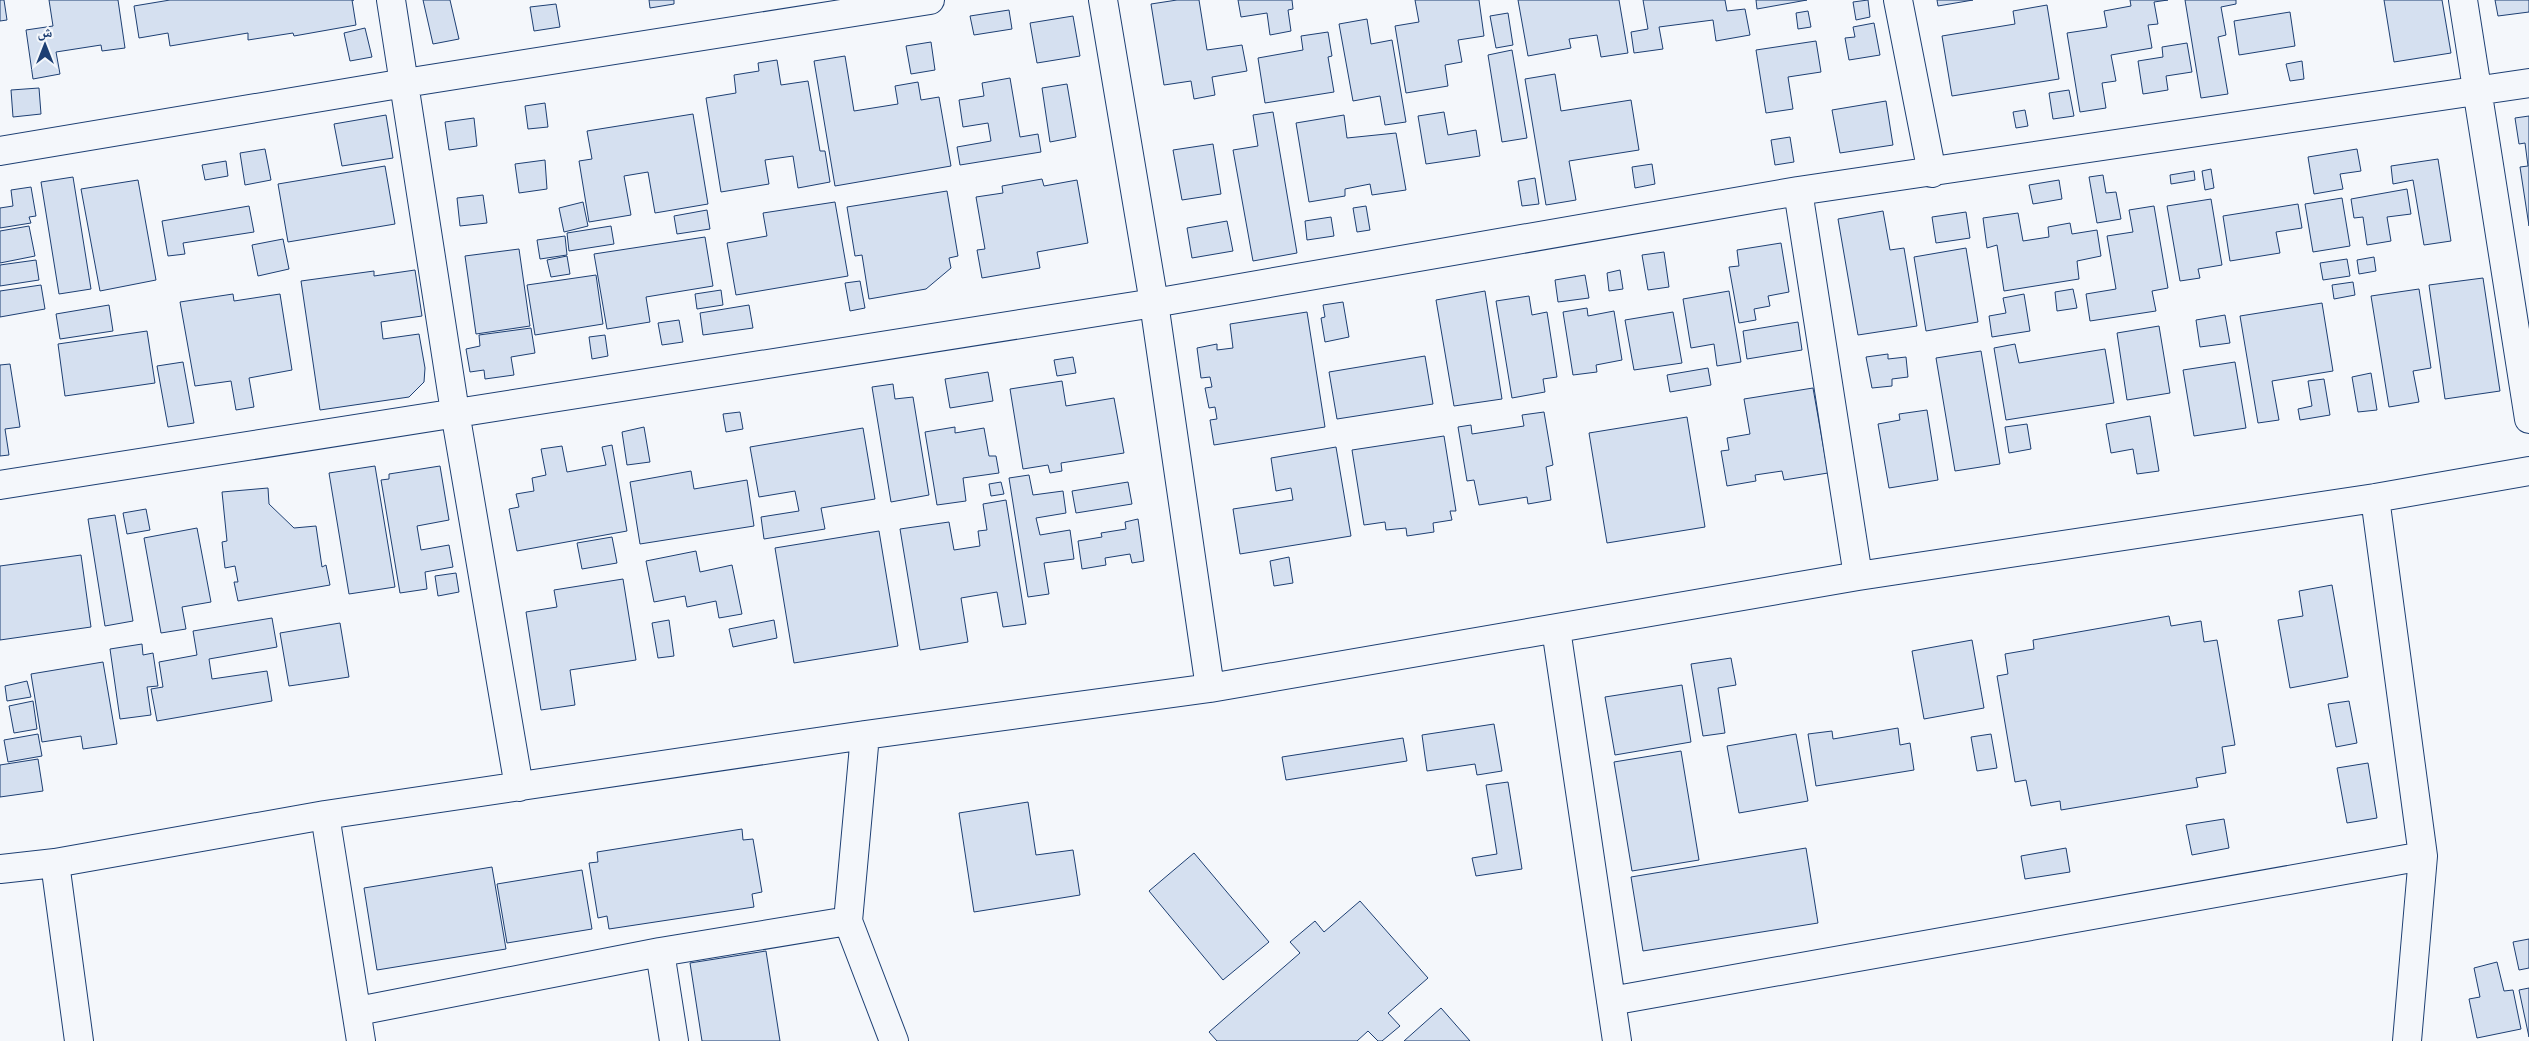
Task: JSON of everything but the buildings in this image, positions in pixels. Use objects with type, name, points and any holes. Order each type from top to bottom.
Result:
[{"type":"street","points":[[391,0],[455,412],[519,786]]},
{"type":"street","points":[[0,150],[405,83],[930,0]]},
{"type":"street","points":[[1103,0],[1154,303],[1210,688]]},
{"type":"street","points":[[1898,0],[1932,173]]},
{"type":"street","points":[[2463,0],[2529,418]]},
{"type":"street","points":[[0,485],[1154,303],[1798,191],[1932,173],[2529,83]]},
{"type":"street","points":[[1798,191],[1858,576]]},
{"type":"street","points":[[0,869],[55,863],[325,815],[865,735],[1210,688],[1858,576],[2375,498],[2529,471]]},
{"type":"street","points":[[2375,498],[2423,856],[2407,1041]]},
{"type":"street","points":[[1556,629],[1617,1041]]},
{"type":"street","points":[[865,735],[848,921],[894,1041]]},
{"type":"street","points":[[325,815],[358,1011],[361,1041]]},
{"type":"street","points":[[1611,1002],[2423,856]]},
{"type":"street","points":[[55,863],[79,1041]]},
{"type":"street","points":[[358,1011],[660,952],[848,921]]},
{"type":"street","points":[[660,952],[674,1041]]}]
